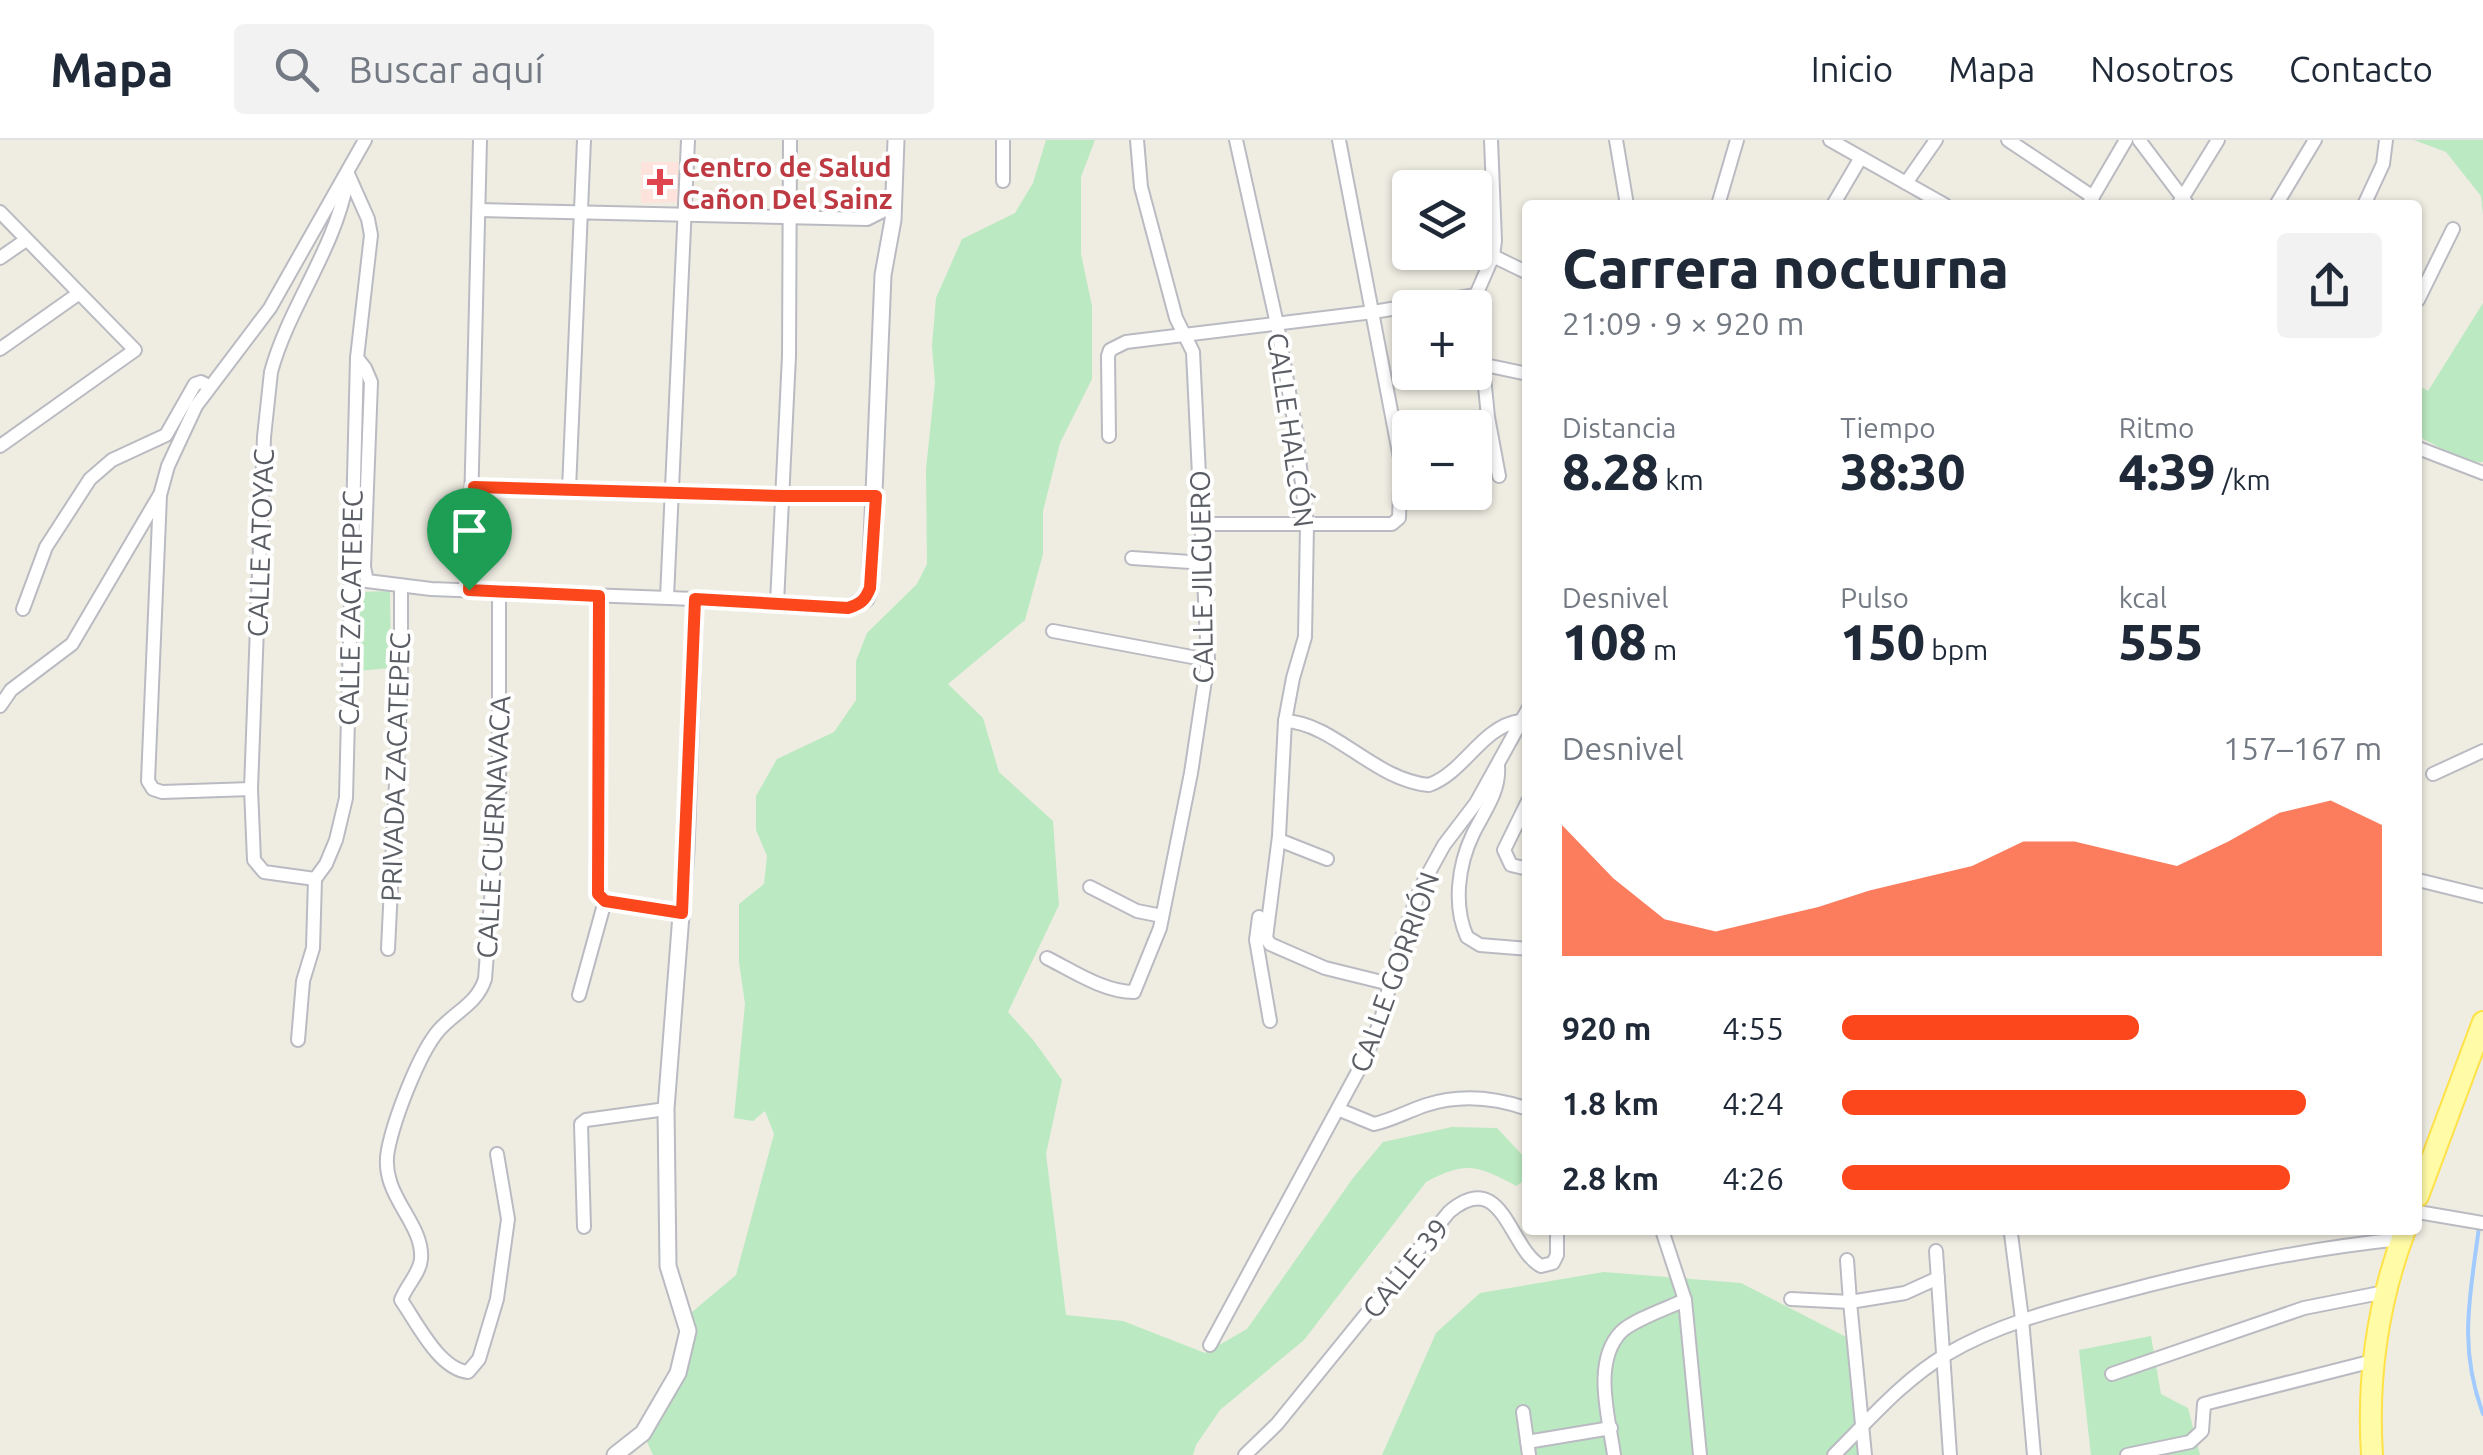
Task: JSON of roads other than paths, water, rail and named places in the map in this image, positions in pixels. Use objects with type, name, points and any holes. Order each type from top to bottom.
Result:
[{"type":"main road","points":[[2422,1185],[2483,1022]]},
{"type":"main road","points":[[2372,1455],[2373,1361],[2386,1292],[2403,1235]]},
{"type":"street","points":[[0,706],[11,690],[72,644],[160,495],[176,450],[209,386],[270,308],[365,140]]},
{"type":"street","points":[[469,590],[480,140]]},
{"type":"street","points":[[569,488],[584,213],[584,140]]},
{"type":"street","points":[[667,597],[688,140]]},
{"type":"street","points":[[777,603],[789,356],[790,140]]},
{"type":"street","points":[[356,358],[371,382],[364,567],[367,581],[469,590],[848,608],[858,604],[866,599],[870,588],[883,275],[893,220],[896,140]]},
{"type":"street","points":[[1003,140],[1003,181]]},
{"type":"street","name":"CALLE JILGUERO","points":[[1046,958],[1112,988],[1134,992],[1162,916],[1194,756],[1208,660],[1193,352],[1176,318],[1141,186],[1137,140]]},
{"type":"street","name":"CALLE HALCÓN","points":[[1236,140],[1277,324],[1308,524],[1305,637],[1286,721],[1279,840],[1266,938],[1270,944],[1325,968],[1390,984]]},
{"type":"street","points":[[1202,524],[1396,523],[1399,518],[1401,463],[1339,140]]},
{"type":"street","points":[[1491,140],[1495,242],[1492,256],[1522,270]]},
{"type":"street","points":[[1616,140],[1626,200]]},
{"type":"street","points":[[1719,200],[1736,140]]},
{"type":"street","points":[[1830,140],[1935,200]]},
{"type":"street","points":[[1906,183],[1936,140]]},
{"type":"street","points":[[2008,140],[2029,145],[2090,200]]},
{"type":"street","points":[[2092,200],[2126,140]]},
{"type":"street","points":[[2139,140],[2182,200]]},
{"type":"street","points":[[2184,200],[2218,140]]},
{"type":"street","points":[[2279,200],[2315,140]]},
{"type":"street","points":[[2366,200],[2383,164],[2386,140]]},
{"type":"street","points":[[1837,200],[1860,159]]},
{"type":"street","name":"CALLE ZACATEPEC","points":[[298,1040],[303,981],[314,948],[315,879],[336,840],[346,798],[356,358],[372,235],[348,174]]},
{"type":"street","name":"CALLE ATOYAC","points":[[315,879],[264,872],[257,866],[253,848],[251,789],[264,437],[271,372],[279,343],[334,231],[348,174]]},
{"type":"street","points":[[479,210],[788,219],[876,217],[895,190]]},
{"type":"street","points":[[0,212],[135,350],[0,446]]},
{"type":"street","points":[[2422,292],[2452,229]]},
{"type":"street","points":[[0,258],[26,240]]},
{"type":"street","points":[[0,350],[78,294]]},
{"type":"street","points":[[1109,436],[1110,350],[1126,342],[1392,309]]},
{"type":"street","points":[[1492,366],[1522,373]]},
{"type":"street","points":[[24,609],[46,547],[90,479],[112,460],[166,435],[194,384],[209,386]]},
{"type":"street","points":[[1486,390],[1498,476]]},
{"type":"street","points":[[2422,449],[2483,472]]},
{"type":"street","points":[[474,487],[876,496]]},
{"type":"street","points":[[160,495],[148,781],[162,792],[251,789]]},
{"type":"street","points":[[1132,558],[1206,564]]},
{"type":"street","name":"PRIVADA ZACATEPEC","points":[[388,949],[401,586]]},
{"type":"street","name":"CALLE CUERNAVACA","points":[[497,1154],[508,1219],[496,1300],[479,1359],[468,1372],[457,1371],[401,1300],[422,1256],[387,1177],[387,1153],[401,1107],[436,1033],[477,998],[485,980],[499,795],[500,591]]},
{"type":"street","points":[[579,995],[605,901],[596,887],[599,596]]},
{"type":"street","points":[[615,1455],[643,1432],[669,1388],[686,1350],[688,1331],[668,1266],[666,1109],[682,913],[695,599]]},
{"type":"street","points":[[1053,631],[1208,660]]},
{"type":"street","points":[[1286,721],[1310,726],[1395,777],[1429,785],[1454,771],[1488,737],[1522,716]]},
{"type":"street","name":"CALLE GORRIÓN","points":[[1210,1345],[1340,1110],[1381,1020],[1410,910],[1422,885],[1522,719]]},
{"type":"street","points":[[2433,774],[2483,751]]},
{"type":"street","points":[[1498,763],[1495,791],[1463,860],[1458,910],[1467,937],[1480,944],[1522,948]]},
{"type":"street","points":[[1522,813],[1504,850],[1511,866],[1522,868]]},
{"type":"street","points":[[1279,840],[1327,859]]},
{"type":"street","points":[[2422,881],[2483,896]]},
{"type":"street","points":[[1090,887],[1138,911],[1162,916]]},
{"type":"street","points":[[605,901],[682,913]]},
{"type":"street","points":[[1269,903],[1259,916],[1256,940],[1270,1021]]},
{"type":"street","points":[[1340,1110],[1374,1124],[1451,1098],[1479,1097],[1522,1107]]},
{"type":"street","points":[[584,1227],[582,1124],[586,1120],[666,1109]]},
{"type":"street","name":"CALLE 39","points":[[1244,1455],[1277,1424],[1449,1212],[1463,1200],[1474,1198],[1492,1204],[1510,1224],[1531,1259],[1542,1266],[1553,1263],[1558,1255],[1558,1235]]},
{"type":"street","points":[[2422,1213],[2483,1223]]},
{"type":"street","points":[[1664,1235],[1684,1300],[1700,1455]]},
{"type":"street","points":[[2010,1235],[2034,1455]]},
{"type":"street","points":[[1834,1455],[1898,1389],[1945,1355],[2022,1319],[2183,1276],[2403,1235]]},
{"type":"street","points":[[1936,1251],[1950,1455]]},
{"type":"street","points":[[1847,1260],[1865,1455]]},
{"type":"street","points":[[1791,1299],[1850,1302],[1904,1293],[1938,1278]]},
{"type":"street","points":[[2112,1374],[2304,1308],[2386,1292]]},
{"type":"street","points":[[1614,1455],[1606,1356],[1622,1331],[1684,1300]]},
{"type":"street","points":[[2127,1455],[2190,1442],[2202,1431],[2204,1404],[2373,1361]]},
{"type":"street","points":[[1523,1412],[1528,1448],[1611,1428]]},
{"type":"waterway","points":[[2479,1227],[2468,1343],[2483,1414]]},
{"type":"place","name":"Centro de Salud Cañon Del Sainz","points":[[660,182]]}]
